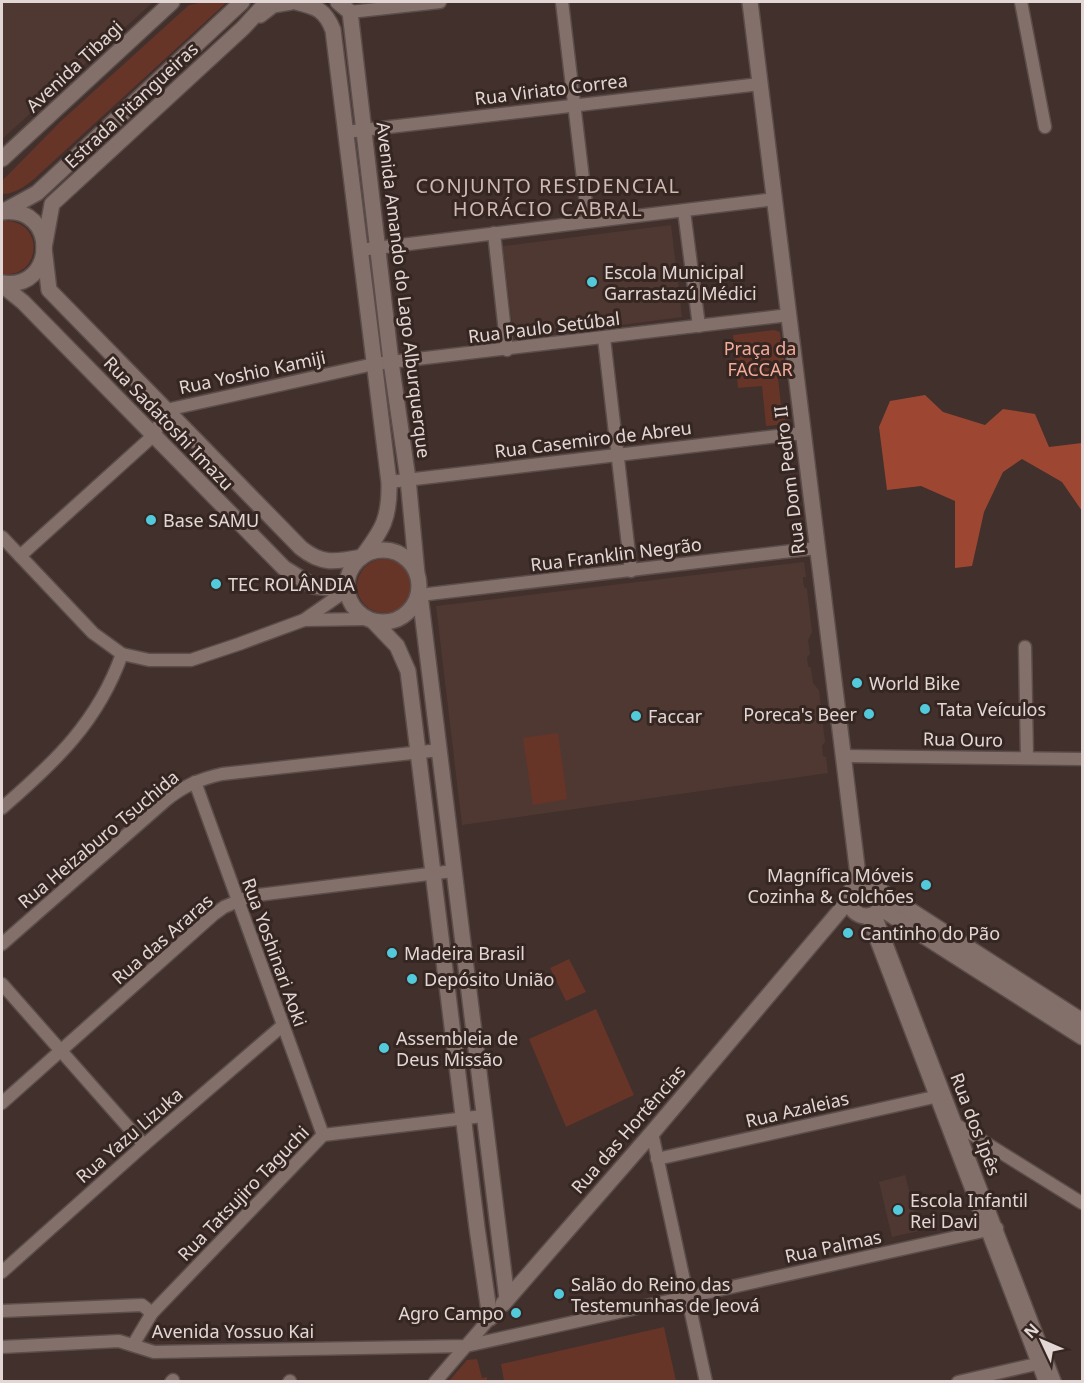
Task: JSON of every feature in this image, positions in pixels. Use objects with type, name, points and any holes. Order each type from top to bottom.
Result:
[{"type":"street","name":"Avenida Tibagi","points":[[2,159],[172,2]]},
{"type":"street","name":"Estrada Pitangueiras","points":[[2,211],[37,193],[242,2]]},
{"type":"street","name":"Estrada Pitangueiras","points":[[44,248],[52,204],[243,28],[267,2]]},
{"type":"street","points":[[243,28],[273,5],[291,2]]},
{"type":"street","points":[[296,2],[315,6],[328,17],[333,30],[388,482],[389,505],[385,521],[377,537],[352,568],[347,590],[356,610],[371,620],[397,646],[408,671],[490,1318]]},
{"type":"street","points":[[338,2],[350,12],[440,2]]},
{"type":"street","points":[[562,2],[588,221]]},
{"type":"street","name":"Rua Dom Pedro II","points":[[750,2],[859,883]]},
{"type":"street","points":[[1021,2],[1045,127]]},
{"type":"street","name":"Avenida Amando do Lago Alburquerque","points":[[350,12],[391,362],[408,479],[417,574]]},
{"type":"street","name":"Rua Viriato Correa","points":[[346,132],[760,84]]},
{"type":"street","points":[[360,250],[775,199]]},
{"type":"street","points":[[2,211],[20,213],[33,220],[41,233],[44,248],[41,262],[33,274],[21,282],[2,284]]},
{"type":"street","points":[[684,211],[699,326]]},
{"type":"street","points":[[494,233],[507,350]]},
{"type":"street","name":"Rua Sadatoshi Imazu","points":[[44,248],[50,290],[301,548],[316,558],[335,562],[362,558]]},
{"type":"street","name":"Rua Sadatoshi Imazu","points":[[2,284],[23,302],[284,568],[313,586],[347,590]]},
{"type":"street","name":"Rua Paulo Setúbal","points":[[374,364],[789,315]]},
{"type":"street","points":[[604,338],[632,571]]},
{"type":"street","name":"Rua Yoshio Kamiji","points":[[20,556],[154,435],[166,410],[374,364]]},
{"type":"street","name":"Rua Casemiro de Abreu","points":[[388,482],[803,433]]},
{"type":"street","points":[[2,537],[93,633],[122,654],[156,660],[191,660],[304,620],[347,590]]},
{"type":"street","name":"Rua Franklin Negrão","points":[[420,595],[817,548]]},
{"type":"street","points":[[362,558],[382,550],[397,553],[409,561],[417,574],[507,1299]]},
{"type":"street","points":[[304,620],[388,622],[401,618],[411,609],[420,595]]},
{"type":"street","points":[[1024,647],[1027,758]]},
{"type":"street","points":[[2,808],[44,772],[81,731],[103,699],[122,654]]},
{"type":"street","name":"Rua Heizaburo Tsuchida","points":[[2,944],[165,801],[195,782],[222,774],[439,750]]},
{"type":"street","name":"Rua Ouro","points":[[843,756],[1083,759]]},
{"type":"street","name":"Rua Yoshinari Aoki","points":[[195,782],[323,1135]]},
{"type":"street","name":"Rua das Araras","points":[[2,1103],[213,915],[237,901],[250,896],[453,871]]},
{"type":"street","points":[[874,913],[884,900],[882,892],[872,882],[859,883],[850,890],[850,906],[855,913],[874,913],[1083,1037]]},
{"type":"street","points":[[882,892],[1083,1021]]},
{"type":"street","name":"Rua das Hortências","points":[[435,1382],[652,1133],[849,900]]},
{"type":"street","name":"Rua dos Ipês","points":[[874,913],[940,1096],[1043,1362],[1055,1382]]},
{"type":"street","points":[[2,984],[144,1145]]},
{"type":"street","name":"Rua Yazu Lizuka","points":[[2,1272],[282,1026]]},
{"type":"street","name":"Rua Azaleias","points":[[657,1159],[940,1096]]},
{"type":"street","name":"Rua Tatsujiro Taguchi","points":[[133,1345],[152,1313],[323,1135],[483,1116]]},
{"type":"street","points":[[952,1127],[1083,1203]]},
{"type":"street","points":[[652,1133],[706,1382]]},
{"type":"street","name":"Rua Palmas","points":[[466,1346],[992,1229]]},
{"type":"street","name":"Avenida Yossuo Kai","points":[[2,1311],[142,1305],[152,1313]]},
{"type":"street","name":"Avenida Yossuo Kai","points":[[2,1347],[119,1341],[154,1352],[466,1346]]},
{"type":"street","points":[[958,1382],[1043,1362]]},
{"type":"street","name":"Rua dos Ipês","points":[[1043,1362],[1044,1382]]},
{"type":"shaded area","points":[[2,2],[153,2],[2,139]]},
{"type":"shaded area","name":"Escola Municipal Garrastazú Médici","points":[[671,225],[682,317],[514,339],[503,246]]},
{"type":"shaded area","points":[[925,395],[943,412],[985,425],[1003,409],[1035,414],[1049,447],[1082,443],[1082,511],[1062,482],[1022,459],[1003,472],[984,512],[972,566],[955,568],[955,501],[921,486],[887,490],[879,427],[890,401]]},
{"type":"shaded area","name":"Faccar","points":[[804,562],[806,577],[803,577],[803,582],[807,589],[812,632],[808,640],[810,654],[807,657],[808,666],[811,668],[813,683],[819,690],[825,742],[822,746],[823,756],[826,757],[828,773],[462,825],[436,606]]},
{"type":"shaded area","points":[[905,1175],[919,1231],[892,1237],[879,1182]]},
{"type":"green space","points":[[204,2],[227,2],[34,179],[15,191],[2,194],[2,181],[60,122],[189,5]]},
{"type":"green space","points":[[3,221],[17,223],[27,229],[32,238],[34,249],[31,259],[25,268],[15,273],[2,274]]},
{"type":"green space","name":"Praça da FACCAR","points":[[774,330],[780,332],[785,368],[778,378],[781,405],[788,414],[789,424],[766,426],[762,386],[738,388],[733,335]]},
{"type":"green space","points":[[384,559],[394,561],[403,567],[409,576],[411,586],[409,596],[403,605],[394,611],[384,613],[374,611],[365,605],[359,596],[357,586],[359,576],[365,567],[374,561]]},
{"type":"green space","points":[[558,733],[567,799],[533,805],[523,738]]},
{"type":"green space","points":[[569,959],[586,992],[566,1001],[550,968]]},
{"type":"green space","points":[[596,1009],[634,1095],[566,1127],[529,1039]]},
{"type":"green space","points":[[664,1327],[676,1381],[504,1381],[501,1364]]},
{"type":"green space","points":[[477,1359],[482,1378],[487,1377],[487,1381],[449,1381],[467,1360]]},
{"type":"place","name":"Escola Municipal Garrastazú Médici","points":[[592,282]]},
{"type":"place","name":"Base SAMU","points":[[151,520]]},
{"type":"place","name":"TEC ROLÂNDIA","points":[[216,584]]},
{"type":"place","name":"World Bike","points":[[857,683]]},
{"type":"place","name":"Tata Veículos","points":[[925,709]]},
{"type":"place","name":"Poreca's Beer","points":[[869,714]]},
{"type":"place","name":"Faccar","points":[[636,716]]},
{"type":"place","name":"Magnífica Móveis Cozinha & Colchões","points":[[926,885]]},
{"type":"place","name":"Cantinho do Pão","points":[[848,933]]},
{"type":"place","name":"Madeira Brasil","points":[[392,953]]},
{"type":"place","name":"Depósito União","points":[[412,979]]},
{"type":"place","name":"Assembleia de Deus Missão","points":[[384,1048]]},
{"type":"place","name":"Escola Infantil Rei Davi","points":[[898,1210]]},
{"type":"place","name":"Salão do Reino das Testemunhas de Jeová","points":[[559,1294]]},
{"type":"place","name":"Agro Campo","points":[[516,1313]]},
{"type":"district","name":"CONJUNTO RESIDENCIAL HORÁCIO CABRAL","points":[[548,196]]}]
